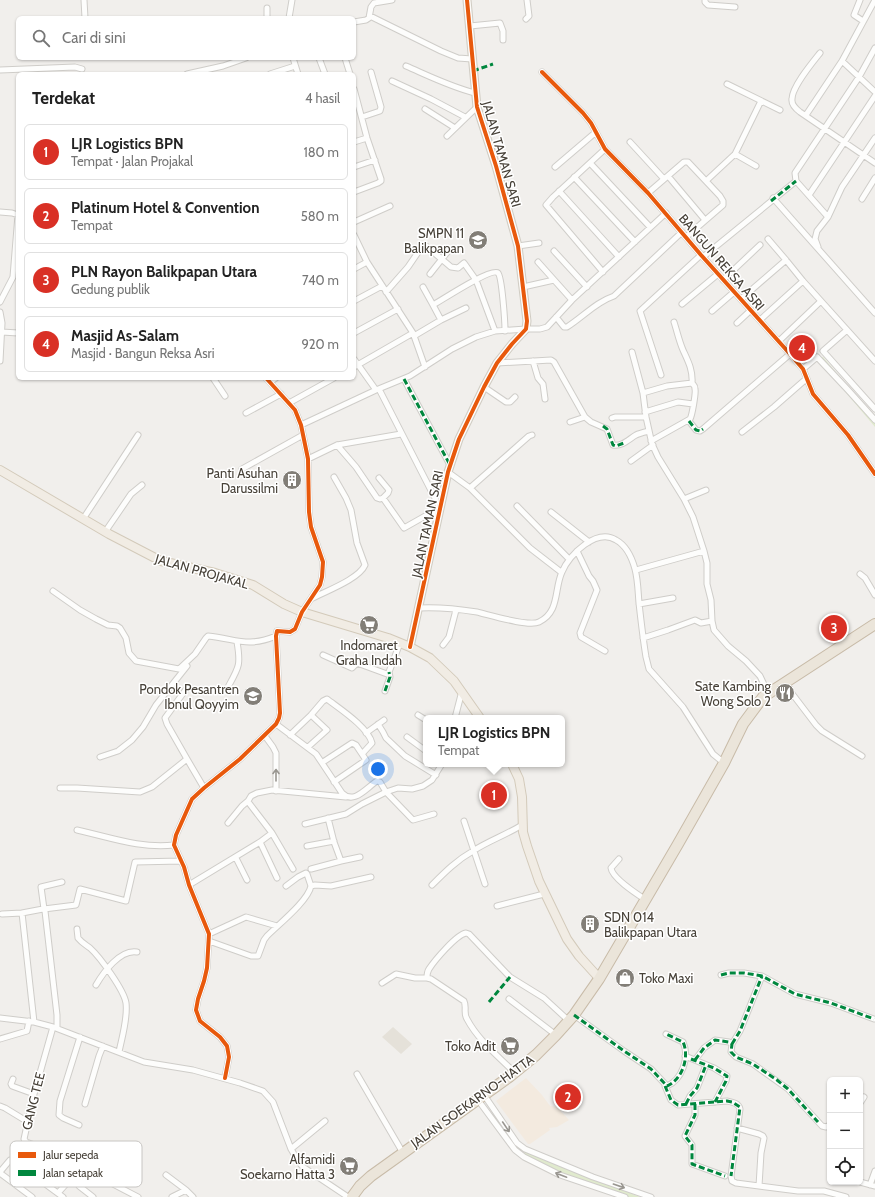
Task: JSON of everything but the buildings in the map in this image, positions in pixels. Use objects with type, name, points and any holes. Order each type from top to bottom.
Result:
[{"type":"highway","name":"JALAN SOEKARNO-HATTA","points":[[352,1197],[360,1186],[371,1176],[481,1097],[536,1055],[572,1018],[599,978],[646,900],[724,763],[743,724],[768,693],[875,624]]},
{"type":"main road","name":"JALAN PROJAKAL","points":[[0,470],[105,532],[161,561],[232,578],[253,585],[284,604],[302,612],[388,638],[410,647],[430,658],[454,681],[478,715]]},
{"type":"main road","points":[[513,767],[519,779],[522,797],[522,825],[526,846],[544,894],[567,939],[583,961],[599,978]]},
{"type":"street","points":[[84,0],[85,16]]},
{"type":"street","points":[[289,16],[292,0]]},
{"type":"street","points":[[356,22],[366,20],[370,16],[371,7],[374,3],[392,0]]},
{"type":"street","name":"JALAN TAMAN SARI","points":[[410,647],[450,464],[459,439],[484,387],[497,363],[526,329],[527,321],[518,246],[496,166],[477,106],[467,0]]},
{"type":"street","points":[[526,19],[529,16],[527,0]]},
{"type":"street","points":[[705,0],[708,5],[736,7]]},
{"type":"street","points":[[860,0],[853,13],[854,16],[863,21]]},
{"type":"street","points":[[806,115],[842,61],[875,0]]},
{"type":"street","points":[[267,8],[267,16]]},
{"type":"street","points":[[370,16],[441,51],[458,58],[472,59]]},
{"type":"street","points":[[470,26],[500,23],[503,31],[503,40]]},
{"type":"street","points":[[828,217],[796,181],[795,173],[859,77],[875,48]]},
{"type":"street","points":[[820,53],[796,87],[791,100],[796,108],[824,129],[875,163]]},
{"type":"street","points":[[196,72],[240,60]]},
{"type":"street","points":[[294,60],[297,72]]},
{"type":"street","points":[[320,60],[324,72]]},
{"type":"street","points":[[346,60],[349,72]]},
{"type":"street","points":[[842,61],[875,92]]},
{"type":"street","points":[[276,72],[295,66]]},
{"type":"street","points":[[406,66],[440,82],[461,90],[475,93]]},
{"type":"street","points":[[0,70],[25,72],[75,67],[82,69]]},
{"type":"street","points":[[215,72],[218,67]]},
{"type":"street","points":[[362,117],[380,111],[381,107],[371,72]]},
{"type":"street","name":"BANGUN REKSA ASRI","points":[[542,72],[584,113],[605,149],[666,212],[702,256],[790,354],[803,370],[813,394],[848,435],[875,474]]},
{"type":"street","points":[[392,81],[465,117]]},
{"type":"street","points":[[727,84],[780,110]]},
{"type":"street","points":[[808,195],[875,96]]},
{"type":"street","points":[[356,98],[380,181],[356,191]]},
{"type":"street","points":[[706,181],[735,154],[761,101]]},
{"type":"street","points":[[447,136],[477,106]]},
{"type":"street","points":[[425,109],[455,128]]},
{"type":"street","points":[[555,167],[596,132]]},
{"type":"street","points":[[356,141],[367,138]]},
{"type":"street","points":[[820,252],[815,239],[817,231],[828,217],[834,200],[842,187],[875,138]]},
{"type":"street","points":[[630,142],[666,177],[705,220]]},
{"type":"street","points":[[603,272],[546,205],[559,191],[605,149]]},
{"type":"street","points":[[735,154],[756,166]]},
{"type":"street","points":[[356,166],[375,160]]},
{"type":"street","points":[[648,193],[686,161],[723,200],[723,205],[686,237]]},
{"type":"street","points":[[590,162],[650,227]]},
{"type":"street","points":[[574,177],[635,242]]},
{"type":"street","points":[[862,199],[875,178]]},
{"type":"street","points":[[662,375],[640,311],[702,256],[796,181]]},
{"type":"street","points":[[559,191],[619,257]]},
{"type":"street","points":[[773,198],[875,313]]},
{"type":"street","points":[[356,221],[390,206]]},
{"type":"street","points":[[0,212],[12,212],[16,214]]},
{"type":"street","points":[[302,425],[404,379],[452,349],[476,337],[495,331],[526,329],[535,330],[544,328],[666,212]]},
{"type":"street","points":[[805,235],[817,231]]},
{"type":"street","points":[[556,317],[564,327],[567,327],[600,302],[614,296],[682,232]]},
{"type":"street","points":[[356,239],[367,262],[414,334],[425,367]]},
{"type":"street","points":[[768,239],[803,281],[875,361]]},
{"type":"street","points":[[0,302],[13,277],[16,240]]},
{"type":"street","points":[[518,246],[539,243]]},
{"type":"street","points":[[724,280],[760,245]]},
{"type":"street","points":[[386,292],[408,268],[423,246],[428,247],[454,269],[458,268],[464,263],[476,280],[495,331]]},
{"type":"street","points":[[430,274],[441,258],[449,250]]},
{"type":"street","points":[[554,250],[587,286]]},
{"type":"street","name":"BANGUN REKSA ASRI","points":[[741,299],[786,260]]},
{"type":"street","points":[[356,268],[367,262]]},
{"type":"street","points":[[538,262],[572,300]]},
{"type":"street","points":[[433,305],[476,280],[495,272],[500,275],[505,331]]},
{"type":"street","points":[[682,304],[718,274]]},
{"type":"street","points":[[524,287],[554,280]]},
{"type":"street","name":"BANGUN REKSA ASRI","points":[[760,320],[803,281]]},
{"type":"street","points":[[356,300],[382,286]]},
{"type":"street","points":[[423,287],[441,320]]},
{"type":"street","points":[[712,312],[734,292]]},
{"type":"street","points":[[779,341],[821,301]]},
{"type":"street","points":[[383,498],[404,528],[427,515],[439,511],[401,434],[377,390],[356,366],[414,334],[466,308]]},
{"type":"street","points":[[356,332],[398,310]]},
{"type":"street","points":[[737,323],[751,310]]},
{"type":"street","points":[[0,312],[2,332],[0,361]]},
{"type":"street","points":[[631,461],[652,443],[689,421],[692,416],[695,391],[692,383],[693,375],[674,322]]},
{"type":"street","points":[[803,370],[847,330]]},
{"type":"street","points":[[2,332],[16,333]]},
{"type":"street","points":[[823,351],[875,409]]},
{"type":"street","points":[[632,352],[643,393],[652,443],[658,457],[684,499],[693,517],[704,551],[707,563],[707,584],[711,600],[712,621],[716,633],[760,676],[768,693]]},
{"type":"street","points":[[689,421],[696,430],[700,431],[790,354]]},
{"type":"street","points":[[816,357],[875,420]]},
{"type":"street","points":[[497,363],[549,359],[554,362],[586,417],[591,422],[606,429],[613,445],[616,446],[627,442],[635,436],[649,431]]},
{"type":"street","points":[[533,361],[538,378],[543,384],[545,399]]},
{"type":"street","points":[[404,379],[450,464]]},
{"type":"street","points":[[742,432],[806,379]]},
{"type":"street","points":[[214,380],[225,396]]},
{"type":"street","points":[[225,1078],[229,1056],[227,1046],[220,1037],[200,1021],[196,1010],[207,968],[209,934],[189,885],[188,877],[174,845],[176,835],[192,799],[265,736],[280,718],[277,631],[290,632],[295,629],[302,612],[320,585],[323,562],[311,527],[309,512],[308,460],[302,425],[298,414],[268,380]]},
{"type":"street","points":[[289,403],[330,380]]},
{"type":"street","points":[[643,393],[667,386],[692,383]]},
{"type":"street","points":[[484,387],[506,402],[510,402],[515,397]]},
{"type":"street","points":[[246,413],[281,394]]},
{"type":"street","points":[[612,418],[646,414],[678,402],[693,404]]},
{"type":"street","points":[[570,422],[586,417]]},
{"type":"street","points":[[308,460],[337,445],[401,434]]},
{"type":"street","points":[[84,519],[138,435]]},
{"type":"street","points":[[242,469],[303,435]]},
{"type":"street","points":[[470,488],[528,436],[532,435]]},
{"type":"street","points":[[337,445],[356,467],[374,495],[377,498],[383,498]]},
{"type":"street","points":[[448,472],[470,488],[530,548],[546,562],[561,572]]},
{"type":"street","points":[[312,598],[352,578],[365,565],[357,543],[352,510],[334,478]]},
{"type":"street","points":[[379,478],[389,490],[383,498]]},
{"type":"street","points":[[105,532],[131,494],[142,485]]},
{"type":"street","points":[[684,499],[706,490]]},
{"type":"street","points":[[517,506],[569,558]]},
{"type":"street","points":[[551,512],[588,542]]},
{"type":"street","points":[[419,608],[435,607],[475,612],[528,623],[545,619],[552,612],[557,598],[561,572],[569,558],[588,542],[598,537],[610,536],[628,550],[636,570],[643,638],[649,668],[683,707],[713,754],[724,763]]},
{"type":"street","points":[[577,551],[597,590],[580,633],[581,637],[605,651]]},
{"type":"street","points":[[636,570],[704,551]]},
{"type":"street","points":[[860,574],[865,578],[875,595]]},
{"type":"street","points":[[53,591],[96,619],[108,625],[117,626],[120,628],[126,638],[130,653],[136,661],[177,670],[182,668],[195,654],[208,636],[237,642],[256,643],[276,636]]},
{"type":"street","points":[[639,604],[673,598]]},
{"type":"street","points":[[443,645],[449,637],[456,610]]},
{"type":"street","points":[[643,638],[695,620],[701,622],[712,621]]},
{"type":"street","points":[[228,687],[240,658],[237,642]]},
{"type":"street","points":[[385,690],[390,677],[389,672],[400,643]]},
{"type":"street","points":[[100,757],[118,751],[135,736],[143,727],[156,705],[193,659],[195,654]]},
{"type":"street","points":[[323,655],[352,668],[357,664],[385,674],[389,672]]},
{"type":"street","points":[[784,683],[822,731],[862,756]]},
{"type":"street","points":[[187,688],[165,718],[204,788]]},
{"type":"street","points":[[456,715],[462,691]]},
{"type":"street","points":[[290,735],[323,701],[327,699],[366,733],[372,743],[362,754]]},
{"type":"street","points":[[308,746],[327,730],[311,715]]},
{"type":"street","points":[[418,715],[423,718]]},
{"type":"street","points":[[366,733],[384,720]]},
{"type":"street","points":[[276,724],[308,746],[316,754],[323,762],[334,782],[346,797]]},
{"type":"street","points":[[378,724],[385,737],[405,756],[436,775]]},
{"type":"street","points":[[265,736],[276,753],[276,791]]},
{"type":"street","points":[[407,737],[423,749]]},
{"type":"street","points":[[323,762],[352,743],[356,745],[366,760],[334,782]]},
{"type":"street","points":[[60,788],[140,792],[152,787],[187,759]]},
{"type":"street","points":[[305,824],[346,814],[386,792],[398,788],[412,789],[423,786],[432,780],[440,767]]},
{"type":"street","points":[[228,823],[251,796],[257,793],[276,791],[352,798],[377,781],[380,782],[386,792],[413,820],[434,814]]},
{"type":"street","points":[[248,801],[272,833],[293,869]]},
{"type":"street","points":[[328,818],[341,861]]},
{"type":"street","points":[[464,822],[485,884]]},
{"type":"street","points":[[432,885],[453,864],[474,850],[522,825]]},
{"type":"street","points":[[77,830],[129,843],[158,846],[174,845]]},
{"type":"street","points":[[189,885],[236,858],[272,833]]},
{"type":"street","points":[[307,846],[334,841]]},
{"type":"street","points":[[260,842],[277,878]]},
{"type":"street","points":[[311,869],[360,856]]},
{"type":"street","points":[[236,858],[247,880]]},
{"type":"street","points":[[618,859],[611,870],[622,883],[646,900]]},
{"type":"street","points":[[2,914],[22,913],[76,905],[80,889],[126,901],[135,862],[181,861]]},
{"type":"street","points":[[209,941],[256,957],[258,956],[264,940],[303,901],[309,893],[311,886],[306,873],[286,886]]},
{"type":"street","points":[[311,886],[331,886],[371,877]]},
{"type":"street","name":"GANG TEE","points":[[25,1141],[24,1139],[34,1094],[55,1027],[57,1015],[41,887],[62,882]]},
{"type":"street","points":[[497,906],[544,894]]},
{"type":"street","points":[[0,1038],[27,1031],[31,1021],[22,913]]},
{"type":"street","points":[[209,934],[246,917],[277,926]]},
{"type":"street","points":[[77,929],[77,935],[80,940],[90,948],[106,968],[122,992],[126,1002],[124,1026],[119,1052]]},
{"type":"street","points":[[427,978],[429,969],[453,941],[462,934],[466,933],[510,978],[548,1000],[572,1018],[651,1069],[666,1086],[671,1100],[674,1103],[678,1105],[732,1102],[739,1106],[740,1109],[731,1176],[732,1181],[798,1191],[824,1191],[830,1194],[846,1197]]},
{"type":"street","points":[[96,985],[106,968],[125,954],[137,952]]},
{"type":"street","points":[[721,975],[729,973],[744,973],[762,976],[795,994],[831,1003],[874,1019]]},
{"type":"street","points":[[382,983],[396,974],[415,978],[427,978],[431,979],[464,1001],[466,1004],[464,1014],[473,1029],[514,1072]]},
{"type":"street","points":[[762,976],[740,1030],[732,1044],[731,1052],[736,1057],[753,1064],[788,1088],[822,1126],[827,1126]]},
{"type":"street","points":[[509,999],[556,1035]]},
{"type":"street","points":[[0,1018],[31,1021],[55,1027],[144,1062],[192,1070],[225,1078],[263,1091],[273,1102],[291,1149],[298,1162],[348,1197]]},
{"type":"street","points":[[666,1034],[683,1042],[685,1056],[681,1071],[670,1084],[666,1086]]},
{"type":"street","points":[[79,1125],[59,1115],[60,1102],[80,1037]]},
{"type":"street","points":[[695,1060],[704,1048],[716,1040],[730,1042],[732,1044]]},
{"type":"street","points":[[85,1104],[103,1046]]},
{"type":"street","points":[[685,1056],[714,1068],[727,1076],[715,1102]]},
{"type":"street","points":[[706,1065],[697,1088],[690,1096],[695,1114],[685,1136],[692,1145],[692,1164],[725,1176]]},
{"type":"street","points":[[357,1074],[403,1153]]},
{"type":"street","points":[[13,1079],[11,1084],[12,1086],[34,1094]]},
{"type":"street","points":[[481,1097],[515,1150],[524,1157],[560,1175],[625,1197]]},
{"type":"street","points":[[481,1097],[517,1143],[525,1149],[593,1177],[651,1197]]},
{"type":"street","points":[[0,1106],[28,1122]]},
{"type":"street","points":[[291,1149],[325,1121]]},
{"type":"street","points":[[737,1128],[763,1136],[764,1138],[761,1153],[759,1186]]},
{"type":"street","points":[[10,1160],[0,1173],[10,1180]]},
{"type":"street","points":[[863,1183],[873,1185],[875,1171]]},
{"type":"street","points":[[166,1175],[193,1197]]},
{"type":"street","points":[[19,1187],[32,1197]]},
{"type":"street","points":[[49,1187],[60,1195]]},
{"type":"street","points":[[79,1187],[93,1197]]},
{"type":"street","points":[[119,1187],[138,1197]]},
{"type":"street","points":[[172,1197],[186,1190]]},
{"type":"shaded area","points":[[393,1027],[412,1044],[401,1054],[382,1037]]},
{"type":"shaded area","points":[[526,1078],[550,1106],[557,1107],[569,1120],[557,1127],[549,1128],[550,1130],[530,1144],[528,1144],[496,1101]]},
{"type":"green space","points":[[823,357],[875,418],[875,427],[825,368],[819,358]]},
{"type":"green space","points":[[523,1151],[640,1197],[625,1197],[557,1172],[530,1159],[522,1153]]},
{"type":"marked path","points":[[473,71],[493,64]]},
{"type":"marked path","points":[[771,201],[796,181]]},
{"type":"marked path","points":[[404,379],[450,465]]},
{"type":"marked path","points":[[689,421],[696,430],[700,431],[703,429]]},
{"type":"marked path","points":[[603,426],[607,429],[613,445],[616,446],[624,443]]},
{"type":"marked path","points":[[385,691],[390,677],[389,672]]},
{"type":"marked path","points":[[721,975],[729,973],[744,973],[762,976],[795,994],[831,1003],[874,1019]]},
{"type":"marked path","points":[[732,1044],[740,1031],[762,976]]},
{"type":"marked path","points":[[489,1002],[510,977]]},
{"type":"marked path","points":[[574,1015],[651,1069],[667,1086],[677,1079],[683,1067],[686,1054],[683,1042],[666,1034]]},
{"type":"marked path","points":[[695,1060],[704,1048],[715,1040],[729,1042],[732,1044],[731,1052],[736,1057],[753,1064],[777,1080],[788,1089],[818,1122]]},
{"type":"marked path","points":[[691,1059],[714,1068],[727,1076],[715,1102]]},
{"type":"marked path","points":[[686,1104],[690,1096],[697,1088],[706,1065]]},
{"type":"marked path","points":[[665,1086],[671,1100],[678,1105],[727,1101],[740,1107],[731,1176]]},
{"type":"marked path","points":[[695,1104],[695,1115],[685,1136],[692,1145],[692,1164],[725,1176]]},
{"type":"cycle path","points":[[410,647],[448,472],[459,439],[497,363],[526,329],[527,321],[518,246],[496,166],[477,107],[467,0]]},
{"type":"cycle path","points":[[542,72],[583,113],[591,123],[605,149],[648,193],[701,255],[803,369],[813,394],[848,435],[875,474]]},
{"type":"cycle path","points":[[225,1078],[229,1057],[227,1046],[220,1037],[200,1021],[196,1010],[207,968],[209,934],[189,885],[184,867],[174,845],[176,835],[192,799],[240,759],[276,724],[280,713],[277,631],[290,632],[295,629],[302,612],[320,585],[323,562],[311,527],[309,512],[308,459],[301,425],[295,410],[268,380]]},
{"type":"place","name":"SMPN 11 Balikpapan","points":[[478,240]]},
{"type":"place","name":"Masjid As-Salam","points":[[802,348]]},
{"type":"place","name":"Panti Asuhan Darussilmi","points":[[292,480]]},
{"type":"place","name":"Indomaret Graha Indah","points":[[369,625]]},
{"type":"place","name":"PLN Rayon Balikpapan Utara","points":[[834,628]]},
{"type":"place","name":"Sate Kambing Wong Solo 2","points":[[785,693]]},
{"type":"place","name":"Pondok Pesantren Ibnul Qoyyim","points":[[253,696]]},
{"type":"place","name":"LJR Logistics BPN","points":[[494,795]]},
{"type":"place","name":"SDN 014 Balikpapan Utara","points":[[590,924]]},
{"type":"place","name":"Toko Maxi","points":[[625,978]]},
{"type":"place","name":"Toko Adit","points":[[510,1046]]},
{"type":"place","name":"Platinum Hotel & Convention","points":[[568,1097]]},
{"type":"place","name":"Alfamidi Soekarno Hatta 3","points":[[349,1166]]}]
